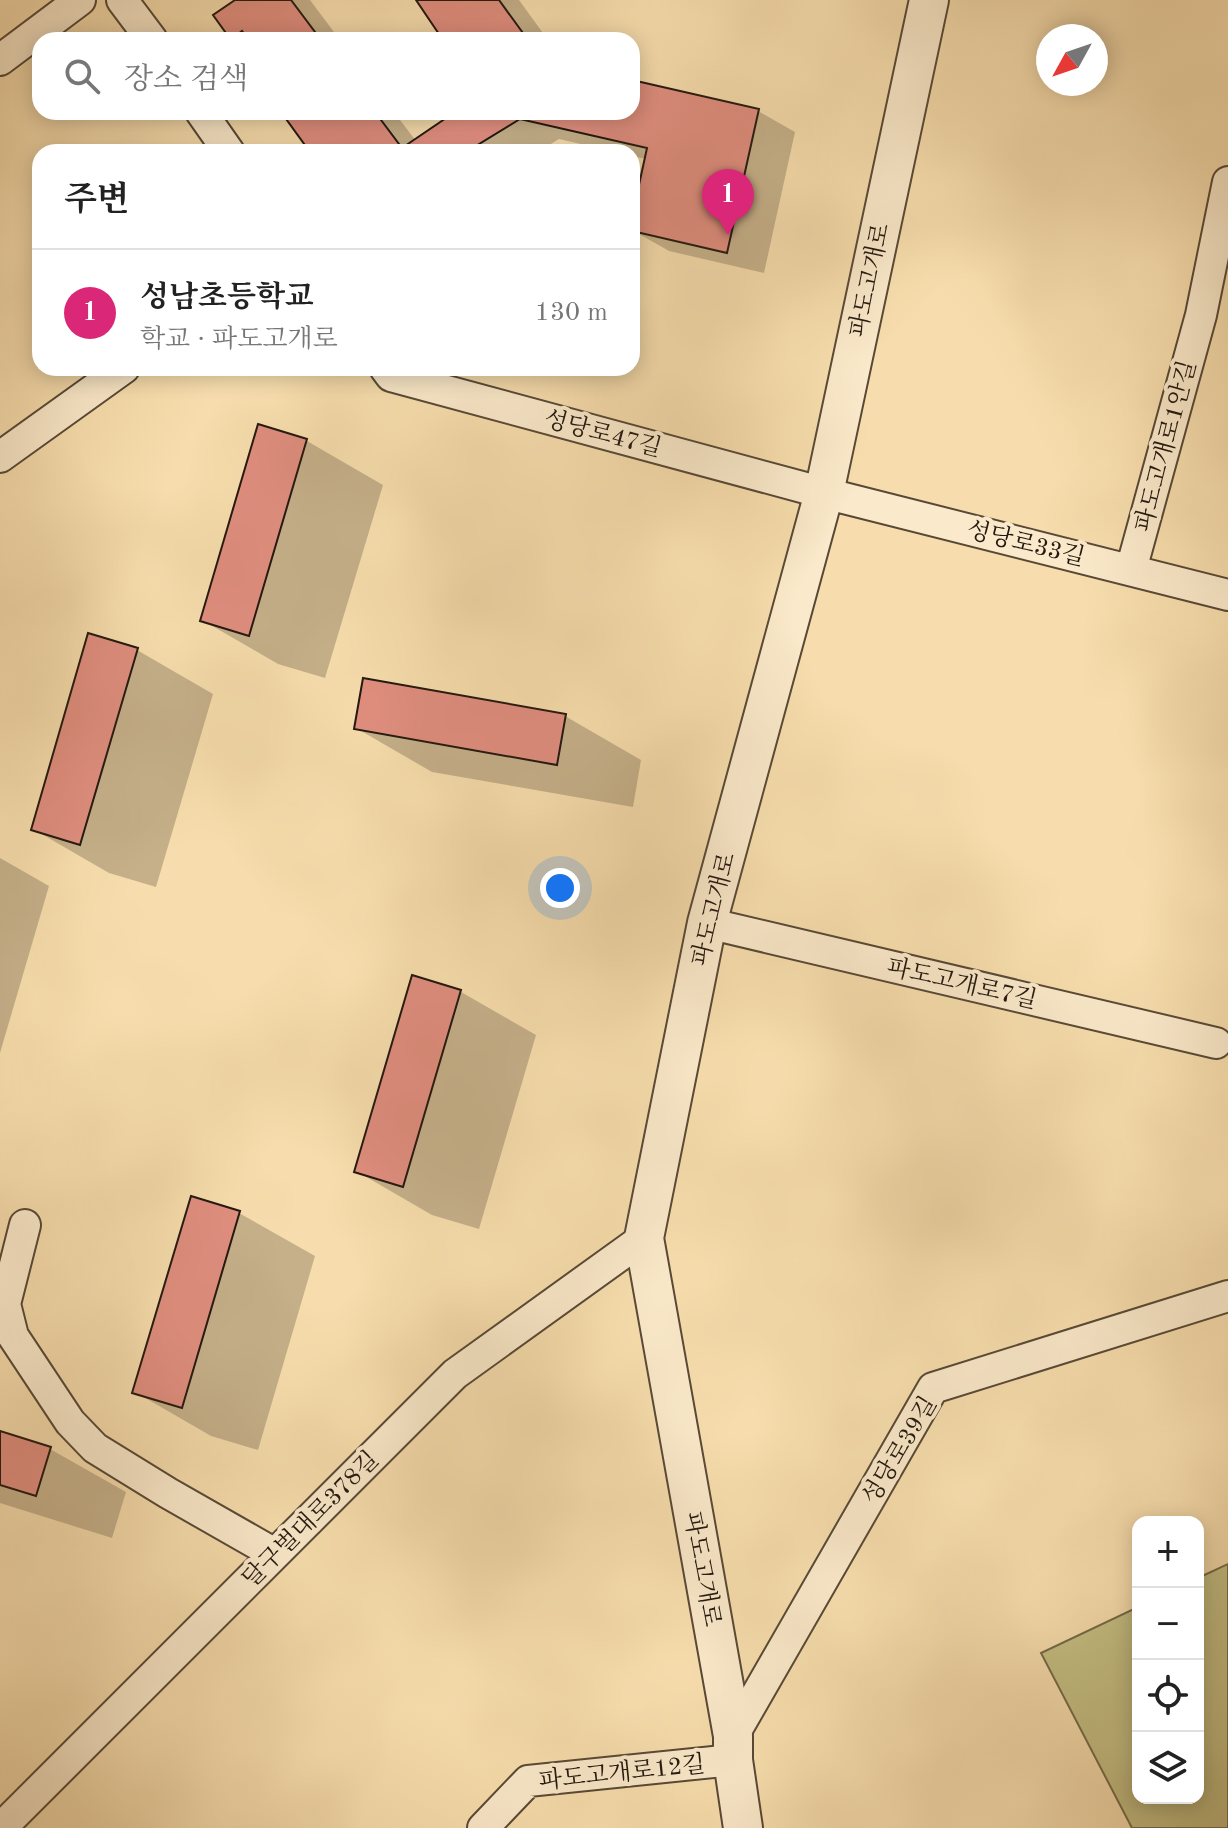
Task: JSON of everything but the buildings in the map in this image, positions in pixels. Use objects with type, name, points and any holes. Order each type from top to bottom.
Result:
[{"type":"street","points":[[37,32],[80,0]]},
{"type":"street","points":[[122,0],[146,32]]},
{"type":"street","name":"파도고개로","points":[[743,1828],[733,1748],[644,1238],[707,923],[824,493],[929,0]]},
{"type":"street","points":[[0,60],[32,36]]},
{"type":"street","points":[[207,120],[223,144]]},
{"type":"street","name":"파도고개로1안길","points":[[1131,570],[1214,318],[1228,182]]},
{"type":"street","points":[[0,457],[113,376]]},
{"type":"street","name":"성당로47길","points":[[391,376],[824,493]]},
{"type":"street","name":"성당로33길","points":[[824,493],[1228,595]]},
{"type":"street","name":"파도고개로7길","points":[[707,923],[1216,1043]]},
{"type":"street","points":[[25,1225],[5,1304],[7,1316],[13,1336],[70,1422],[95,1448],[275,1554]]},
{"type":"street","name":"달구벌대로378길","points":[[1,1828],[455,1374],[644,1238]]},
{"type":"street","name":"성당로39길","points":[[733,1748],[933,1388],[1228,1296]]},
{"type":"street","name":"파도고개로12길","points":[[483,1828],[528,1781],[733,1748]]},
{"type":"shaded area","points":[[1228,1564],[1228,1828],[1132,1828],[1041,1653],[1132,1610],[1132,1804],[1204,1804],[1204,1575]]},
{"type":"place","name":"성남초등학교","points":[[728,235]]}]
